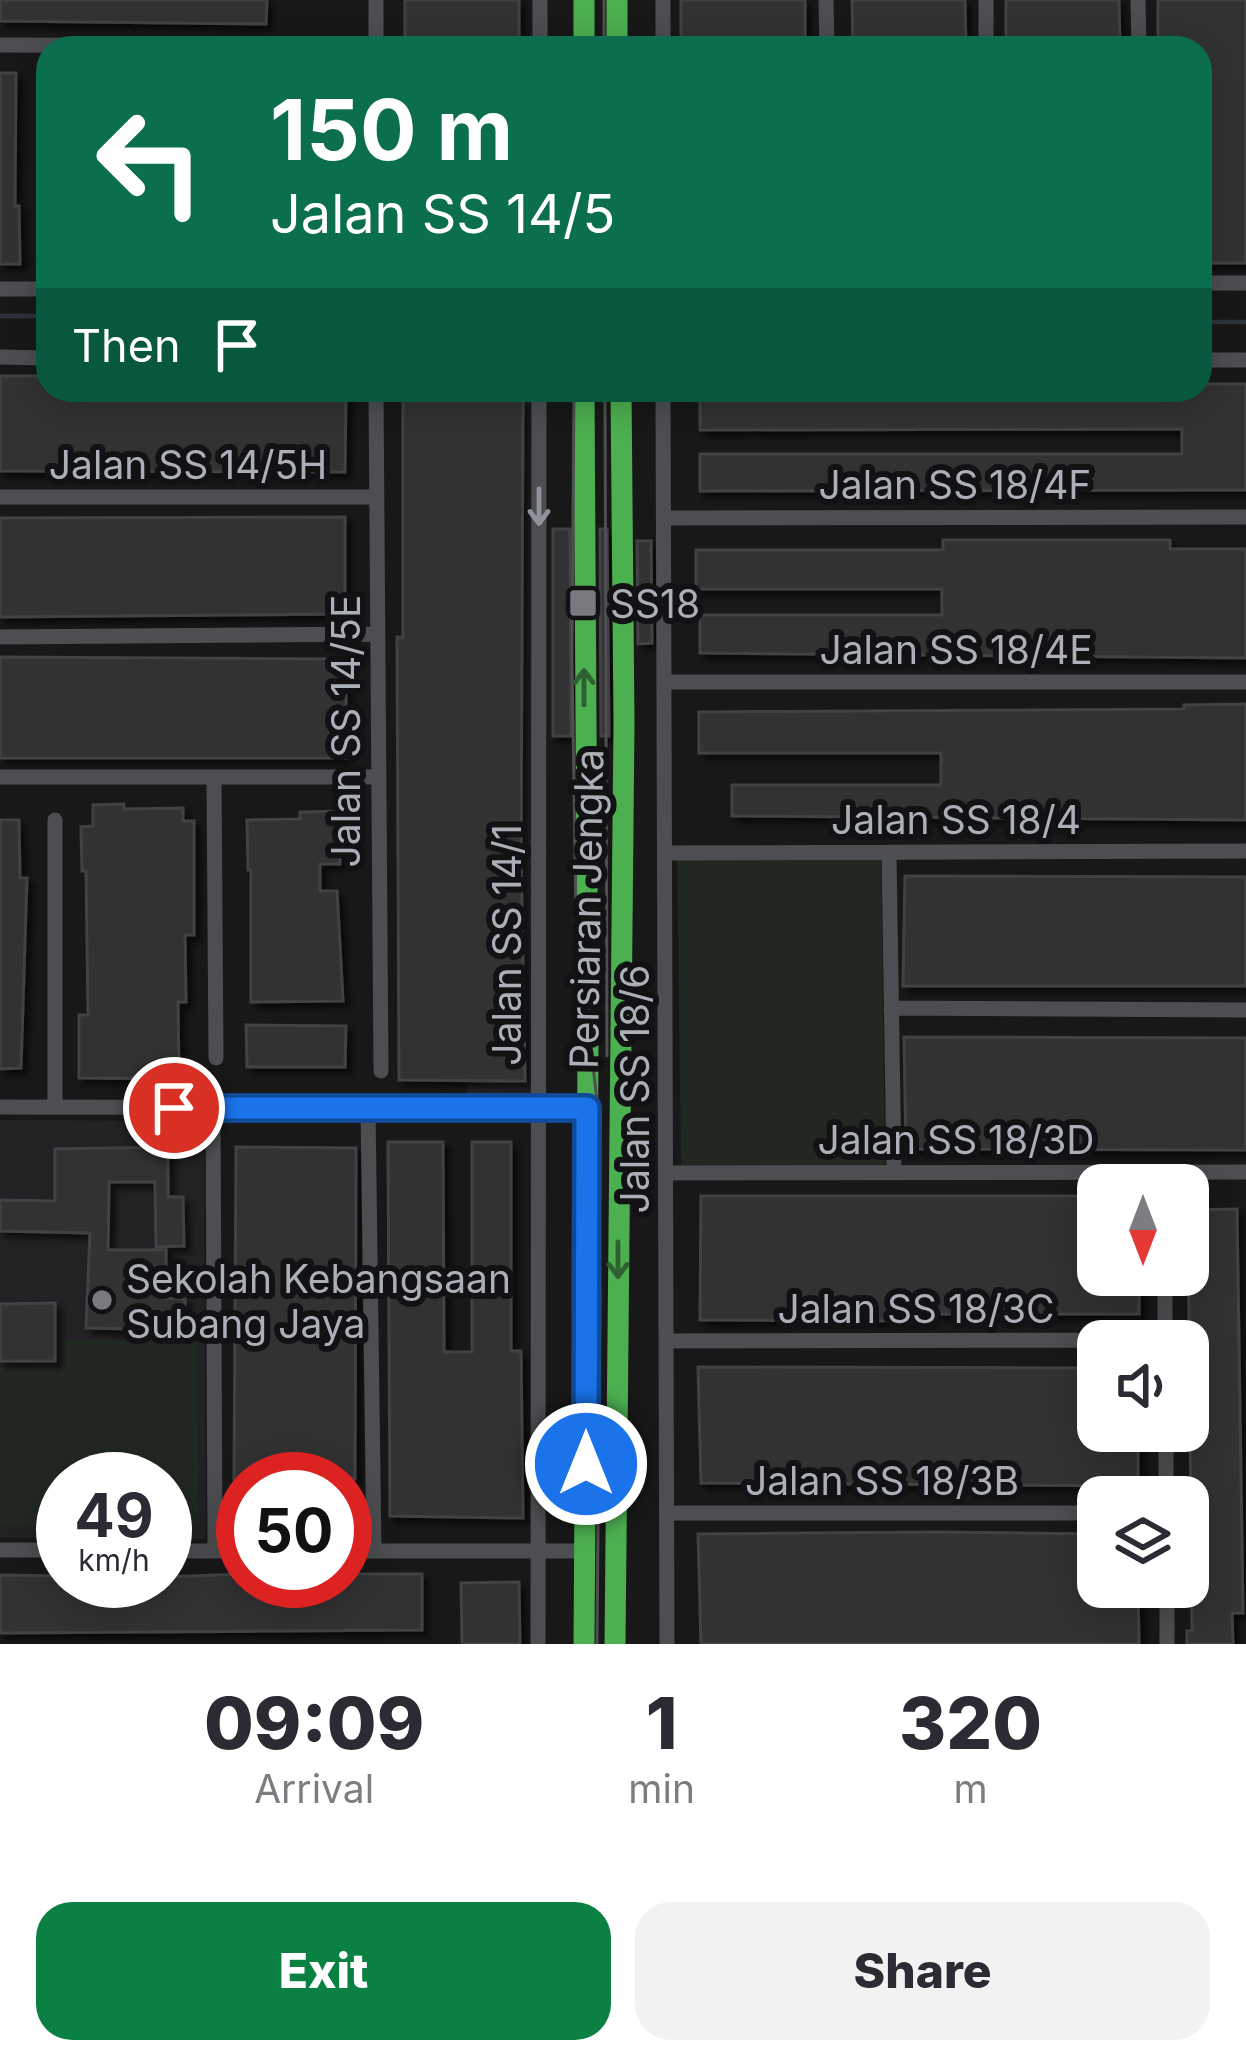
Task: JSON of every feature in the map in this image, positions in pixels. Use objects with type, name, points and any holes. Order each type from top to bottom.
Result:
[{"type":"main road","points":[[584,0],[584,36]]},
{"type":"main road","points":[[616,0],[617,36]]},
{"type":"main road","name":"Persiaran Jengka","points":[[584,402],[584,1644]]},
{"type":"main road","name":"Persiaran Jengka","points":[[616,1644],[624,723],[620,402]]},
{"type":"main road","points":[[586,1551],[616,1550]]},
{"type":"street","points":[[376,0],[376,36]]},
{"type":"street","points":[[540,0],[540,36]]},
{"type":"street","points":[[663,0],[663,36]]},
{"type":"street","points":[[826,0],[827,36]]},
{"type":"street","points":[[986,0],[986,36]]},
{"type":"street","points":[[1138,0],[1139,36]]},
{"type":"street","points":[[0,45],[36,45]]},
{"type":"street","points":[[1212,283],[1246,283]]},
{"type":"street","points":[[0,289],[36,289]]},
{"type":"street","points":[[0,357],[36,358]]},
{"type":"street","points":[[1212,360],[1246,360]]},
{"type":"street","name":"Jalan SS 14/5E","points":[[376,402],[381,1071]]},
{"type":"street","name":"Jalan SS 14/1","points":[[538,1644],[539,402]]},
{"type":"street","name":"Jalan SS 18/6","points":[[663,402],[667,1644]]},
{"type":"street","name":"Jalan SS 14/5H","points":[[0,496],[376,497]]},
{"type":"street","name":"Jalan SS 18/4F","points":[[664,518],[1246,517]]},
{"type":"street","points":[[0,637],[378,634]]},
{"type":"street","name":"Jalan SS 18/4E","points":[[665,682],[1246,682]]},
{"type":"street","points":[[214,777],[216,1058]]},
{"type":"street","points":[[0,778],[379,777]]},
{"type":"street","points":[[55,820],[55,1107]]},
{"type":"street","name":"Jalan SS 18/4","points":[[667,853],[1246,851]]},
{"type":"street","points":[[889,852],[894,1172]]},
{"type":"street","points":[[891,1008],[1246,1010]]},
{"type":"street","points":[[0,1107],[587,1108]]},
{"type":"street","points":[[192,1551],[215,1551],[213,1108]]},
{"type":"street","points":[[368,1108],[374,1551],[586,1551]]},
{"type":"street","name":"Jalan SS 18/3D","points":[[1209,1175],[1246,1172]]},
{"type":"street","name":"Jalan SS 18/3D","points":[[667,1173],[1077,1176]]},
{"type":"street","name":"Jalan SS 18/3C","points":[[667,1342],[1077,1341]]},
{"type":"street","name":"Jalan SS 18/3B","points":[[667,1514],[1077,1513]]},
{"type":"street","points":[[0,1550],[36,1550]]},
{"type":"street","points":[[1167,1608],[1167,1644]]},
{"type":"shaded area","points":[[462,402],[536,402],[536,1100],[467,1100]]},
{"type":"shaded area","points":[[881,857],[885,1165],[681,1168],[677,859]]},
{"type":"shaded area","name":"Sekolah Kebangsaan Subang Jaya","points":[[0,1120],[204,1121],[206,1539],[192,1539],[192,1452],[36,1452],[36,1538],[0,1538]]},
{"type":"shaded area","points":[[197,1338],[199,1524],[192,1524],[192,1452],[36,1452],[36,1526],[0,1526],[0,1368],[62,1367],[62,1339]]},
{"type":"building","points":[[0,0],[267,0],[266,24],[0,21]]},
{"type":"building","points":[[405,0],[519,0],[519,36],[405,36]]},
{"type":"building","points":[[681,0],[805,0],[805,36],[681,36]]},
{"type":"building","points":[[852,0],[965,0],[966,36],[853,36]]},
{"type":"building","points":[[1006,0],[1119,0],[1120,36],[1006,36]]},
{"type":"building","points":[[1158,0],[1246,0],[1246,263],[1212,263],[1212,36],[1158,36]]},
{"type":"building","points":[[0,73],[16,73],[15,206],[19,206],[20,264],[0,264]]},
{"type":"building","points":[[0,376],[36,376],[36,402],[346,402],[345,472],[0,471]]},
{"type":"building","points":[[1212,384],[1246,384],[1246,490],[700,491],[700,454],[1182,454],[1182,429],[700,430],[700,402],[1212,402]]},
{"type":"building","points":[[403,402],[523,402],[525,1081],[399,1080],[397,637],[403,637]]},
{"type":"building","points":[[345,517],[345,614],[0,617],[0,518]]},
{"type":"building","points":[[553,529],[570,529],[571,736],[553,736]]},
{"type":"building","points":[[600,529],[607,529],[609,736],[601,736]]},
{"type":"building","points":[[943,540],[1170,540],[1170,549],[1246,549],[1246,658],[700,653],[700,615],[942,615],[942,589],[696,589],[696,550],[943,550]]},
{"type":"building","points":[[637,541],[651,541],[652,643],[638,644]]},
{"type":"building","points":[[0,657],[346,659],[346,758],[0,758]]},
{"type":"building","points":[[1246,704],[1246,820],[732,816],[732,785],[941,785],[941,753],[699,753],[699,712],[1184,709],[1184,705]]},
{"type":"building","points":[[124,804],[124,809],[183,808],[183,821],[194,821],[194,935],[185,935],[186,1002],[178,1002],[179,1079],[79,1078],[79,1015],[88,1015],[81,827],[93,826],[93,805]]},
{"type":"building","points":[[352,811],[352,842],[340,842],[340,864],[320,864],[320,891],[337,891],[343,1001],[251,1002],[247,820]]},
{"type":"building","points":[[0,820],[19,820],[20,878],[27,878],[21,1068],[0,1069]]},
{"type":"building","points":[[905,876],[1246,877],[1246,986],[903,986]]},
{"type":"building","points":[[246,1025],[346,1026],[345,1067],[247,1067]]},
{"type":"building","points":[[904,1037],[1246,1038],[1246,1150],[906,1149]]},
{"type":"building","points":[[388,1142],[443,1142],[444,1352],[472,1352],[472,1142],[511,1142],[511,1351],[521,1351],[523,1518],[390,1516]]},
{"type":"building","points":[[168,1147],[168,1197],[183,1197],[184,1246],[156,1247],[155,1182],[109,1182],[108,1250],[166,1250],[166,1298],[185,1299],[184,1330],[86,1328],[90,1233],[0,1231],[0,1200],[55,1201],[55,1149]]},
{"type":"building","points":[[236,1147],[356,1148],[355,1452],[234,1452]]},
{"type":"building","points":[[701,1196],[1077,1196],[1077,1296],[1139,1296],[1139,1314],[929,1314],[929,1321],[700,1320]]},
{"type":"building","points":[[1237,1209],[1243,1613],[1232,1613],[1233,1644],[1187,1644],[1192,1608],[1209,1608],[1209,1476],[1191,1476],[1190,1452],[1209,1452],[1209,1320],[1189,1320],[1189,1296],[1209,1296],[1209,1210]]},
{"type":"building","points":[[55,1303],[55,1361],[0,1361],[0,1304]]},
{"type":"building","points":[[698,1367],[1077,1368],[1077,1452],[1138,1452],[1138,1476],[1077,1476],[1077,1486],[701,1483]]},
{"type":"building","points":[[698,1534],[1077,1534],[1077,1608],[1138,1608],[1139,1644],[701,1644]]},
{"type":"building","points":[[372,1574],[422,1574],[422,1630],[0,1633],[0,1575],[36,1576],[36,1608],[192,1608],[192,1576],[216,1575],[216,1608],[372,1608]]},
{"type":"building","points":[[519,1582],[520,1644],[462,1644],[461,1583]]},
{"type":"waterway","points":[[0,316],[36,316]]},
{"type":"waterway","points":[[1212,322],[1246,322]]},
{"type":"tram line","points":[[604,0],[604,36]]},
{"type":"tram line","points":[[574,402],[576,916],[597,1101],[597,1644]]},
{"type":"tram line","points":[[605,402],[607,1056]]},
{"type":"traffic: fast","points":[[584,0],[584,36]]},
{"type":"traffic: fast","points":[[617,0],[617,36]]},
{"type":"traffic: fast","points":[[584,402],[588,1055],[584,1644]]},
{"type":"traffic: fast","points":[[615,1644],[624,723],[621,402]]},
{"type":"place","name":"SS18","points":[[583,603]]},
{"type":"place","name":"Sekolah Kebangsaan Subang Jaya","points":[[102,1300]]},
{"type":"route","points":[[174,1108],[587,1108],[586,1464]]}]
